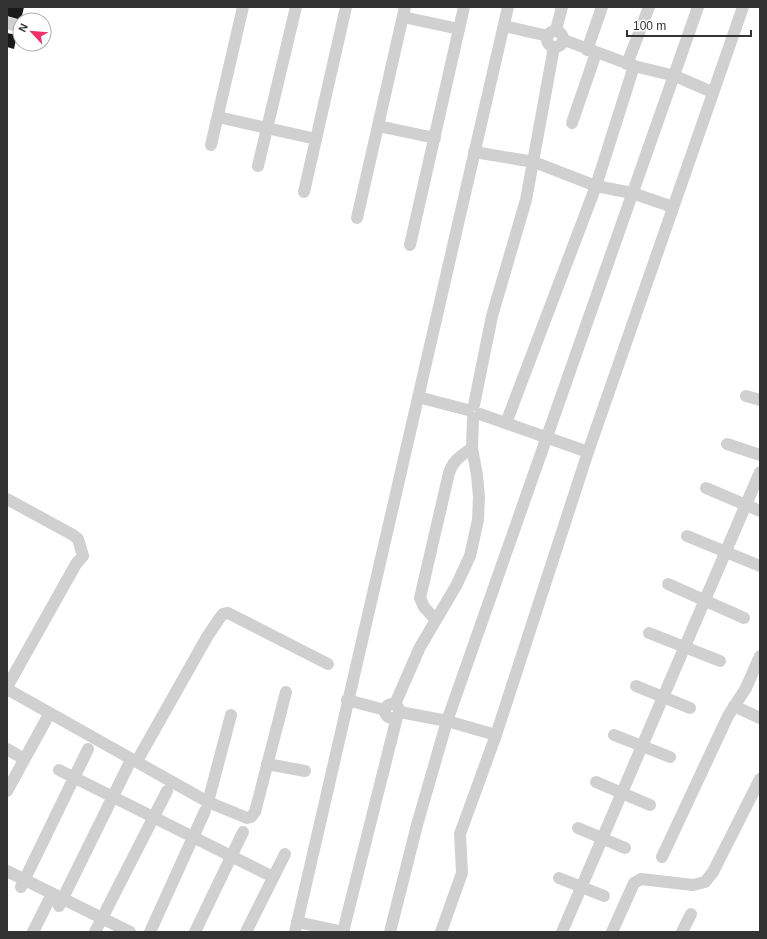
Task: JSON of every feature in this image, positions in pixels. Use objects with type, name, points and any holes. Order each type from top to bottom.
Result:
[{"type":"street","points":[[212,145],[243,7]]},
{"type":"street","points":[[258,166],[296,7]]},
{"type":"street","points":[[304,192],[346,7]]},
{"type":"street","points":[[410,245],[464,7]]},
{"type":"street","points":[[504,26],[562,34],[534,162],[514,244],[492,316],[474,412],[472,448],[477,475],[478,520],[474,542],[464,572],[420,647],[394,711],[343,932],[296,927],[347,700],[508,7]]},
{"type":"street","points":[[552,33],[562,7]]},
{"type":"street","points":[[572,122],[602,7]]},
{"type":"street","points":[[506,423],[596,186],[649,7]]},
{"type":"street","points":[[390,932],[417,825],[447,722],[698,7]]},
{"type":"street","points":[[441,932],[462,873],[460,834],[496,735],[588,452],[712,92],[743,7]]},
{"type":"street","points":[[357,218],[404,12],[459,29]]},
{"type":"street","points":[[559,44],[675,76],[712,92]]},
{"type":"street","points":[[218,117],[316,138]]},
{"type":"street","points":[[378,126],[435,138]]},
{"type":"street","points":[[474,152],[534,162],[596,186],[632,193],[673,207]]},
{"type":"street","points":[[746,396],[760,400]]},
{"type":"street","points":[[418,397],[474,412],[588,452]]},
{"type":"street","points":[[727,444],[760,455]]},
{"type":"street","points":[[435,620],[424,607],[420,598],[452,464],[472,448]]},
{"type":"street","points":[[562,932],[760,472]]},
{"type":"street","points":[[706,488],[760,511]]},
{"type":"street","points":[[7,499],[73,535],[78,539],[83,556],[76,564],[7,688],[207,806],[243,817],[251,817],[255,812],[286,692]]},
{"type":"street","points":[[687,536],[760,566]]},
{"type":"street","points":[[668,584],[744,618]]},
{"type":"street","points":[[33,932],[56,900],[112,797],[207,637],[224,614],[228,613],[328,664]]},
{"type":"street","points":[[648,633],[720,661]]},
{"type":"street","points":[[662,857],[734,706],[746,688],[760,656]]},
{"type":"street","points":[[636,686],[690,708]]},
{"type":"street","points":[[347,700],[447,722],[496,735]]},
{"type":"street","points":[[734,706],[760,718]]},
{"type":"street","points":[[150,932],[207,806],[231,715]]},
{"type":"street","points":[[7,791],[46,720]]},
{"type":"street","points":[[614,735],[670,757]]},
{"type":"street","points":[[7,749],[24,758]]},
{"type":"street","points":[[22,883],[88,749]]},
{"type":"street","points":[[267,764],[305,771]]},
{"type":"street","points":[[59,770],[152,818],[273,877]]},
{"type":"street","points":[[612,932],[634,883],[641,879],[693,885],[705,882],[713,872],[760,779]]},
{"type":"street","points":[[596,782],[650,805]]},
{"type":"street","points":[[99,925],[167,791]]},
{"type":"street","points":[[578,828],[625,848]]},
{"type":"street","points":[[195,932],[243,832]]},
{"type":"street","points":[[246,932],[285,854]]},
{"type":"street","points":[[7,871],[22,883],[56,900],[112,932]]},
{"type":"street","points":[[559,878],[604,896]]},
{"type":"street","points":[[7,880],[22,883]]},
{"type":"street","points":[[682,932],[691,914]]},
{"type":"street","points":[[99,925],[130,932]]},
{"type":"building","points":[[7,7],[24,7],[23,12],[12,12],[12,17],[7,16]]},
{"type":"building","points":[[7,33],[12,34],[12,48],[7,47]]}]
